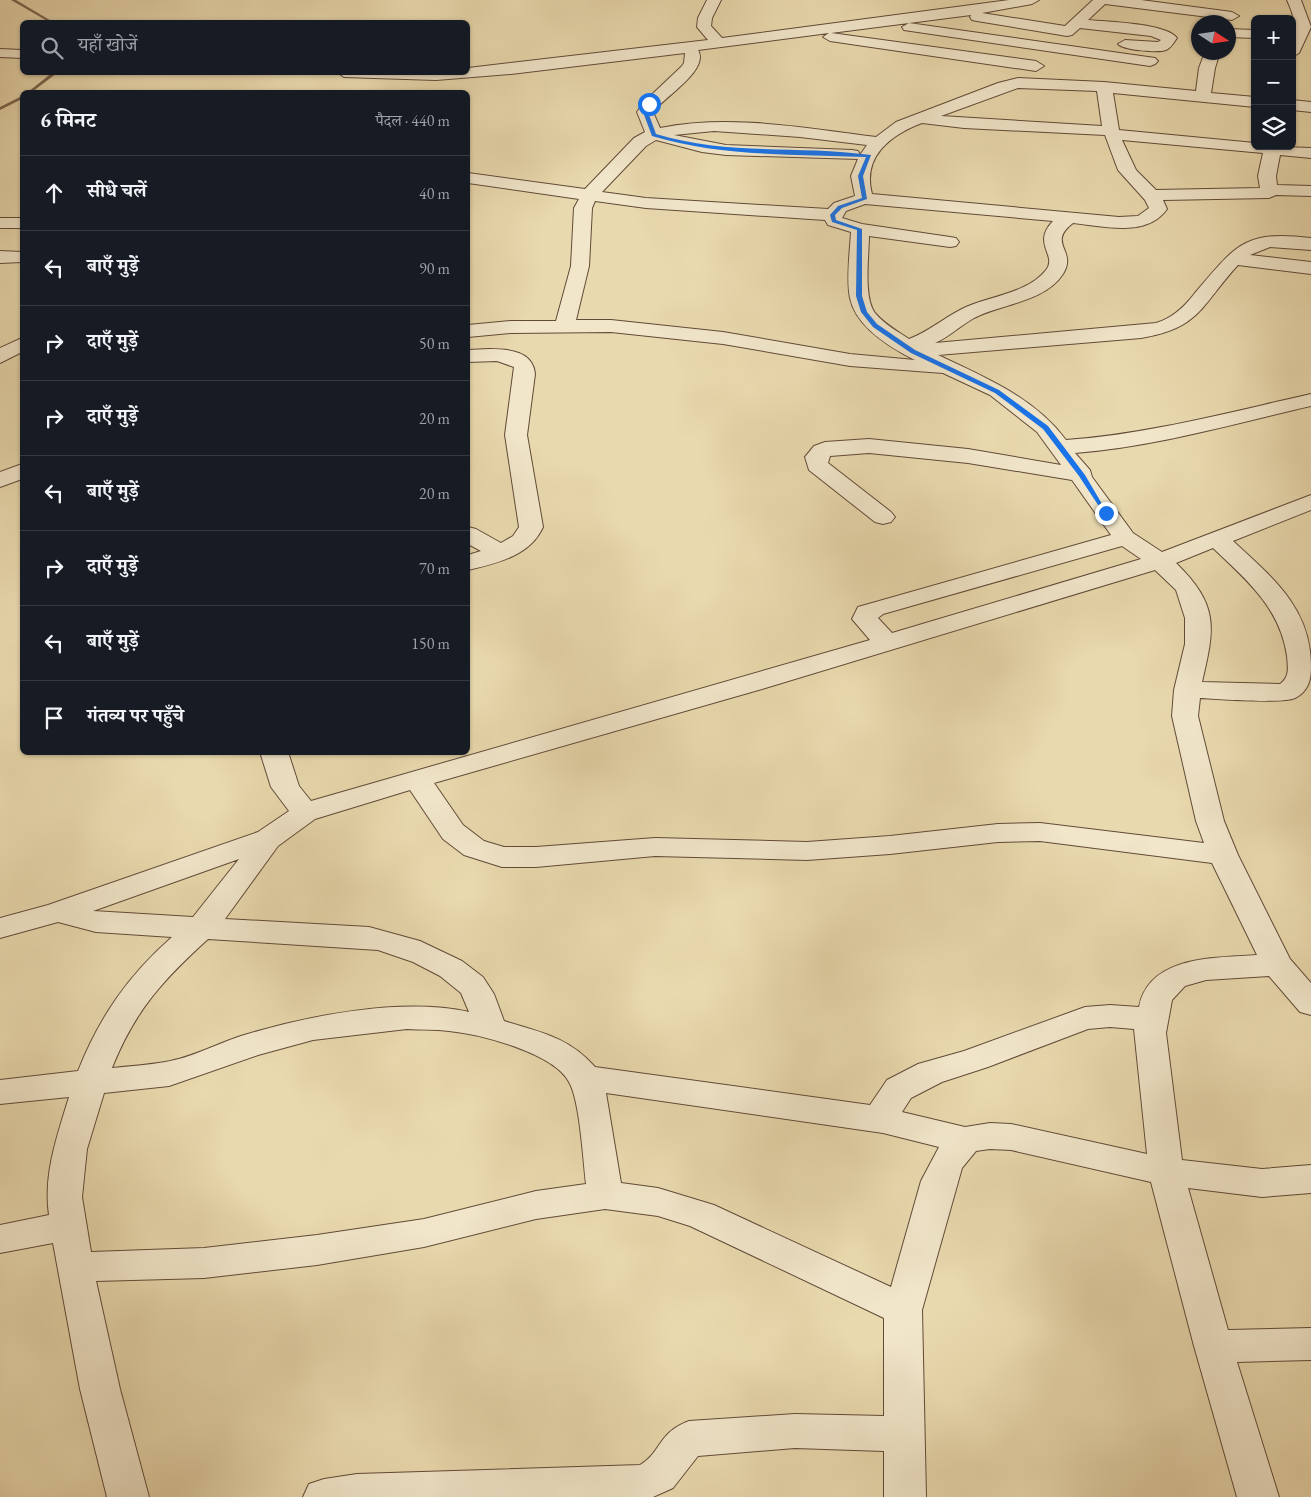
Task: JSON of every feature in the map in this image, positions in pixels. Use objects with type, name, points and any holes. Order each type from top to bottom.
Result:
[{"type":"street","points":[[714,0],[705,18],[704,27],[718,42]]},
{"type":"street","points":[[470,72],[954,12],[1032,0]]},
{"type":"street","points":[[1028,127],[1031,83],[1036,66],[1050,48],[1100,0]]},
{"type":"street","points":[[1108,0],[1195,15]]},
{"type":"street","points":[[1213,0],[1235,3],[1232,15]]},
{"type":"street","points":[[1294,0],[1304,23],[1302,36]]},
{"type":"street","points":[[954,12],[1069,30],[1159,47],[1164,46],[1170,38],[1154,32],[1069,30]]},
{"type":"street","points":[[908,27],[1150,61]]},
{"type":"street","points":[[810,30],[832,38],[1036,66]]},
{"type":"street","points":[[1236,33],[1251,34]]},
{"type":"street","points":[[688,46],[693,54],[693,60],[689,68],[674,84],[649,104],[645,112],[654,134],[685,144],[710,148],[869,156]]},
{"type":"street","points":[[0,53],[20,54]]},
{"type":"street","points":[[1203,97],[1210,60]]},
{"type":"street","points":[[864,199],[860,176],[869,156],[879,142],[902,125],[1003,86],[1031,83],[1104,87],[1251,102]]},
{"type":"street","points":[[470,178],[646,203],[832,215],[840,207],[864,199],[1069,218],[1139,222],[1149,219],[1158,209],[1157,202],[1128,173],[1119,155],[1112,133],[1104,87]]},
{"type":"street","points":[[1296,106],[1311,108]]},
{"type":"street","points":[[919,118],[1251,146]]},
{"type":"street","points":[[565,325],[580,266],[583,208],[589,195],[640,142],[654,134],[685,128],[740,127],[879,142]]},
{"type":"street","points":[[1270,190],[1267,176],[1273,150]]},
{"type":"street","points":[[1288,150],[1311,153]]},
{"type":"street","points":[[1152,195],[1264,194],[1269,193],[1270,190],[1311,191]]},
{"type":"street","points":[[832,215],[834,221],[860,229],[950,242]]},
{"type":"street","points":[[910,349],[936,335],[963,316],[1040,284],[1052,275],[1057,268],[1058,260],[1051,236],[1053,230],[1069,218]]},
{"type":"street","points":[[0,222],[20,222]]},
{"type":"street","points":[[860,229],[859,296],[864,312],[875,325],[910,349],[980,382],[1017,405],[1045,428],[1082,475],[1125,538],[1160,561],[1187,588],[1198,618],[1198,644],[1187,690],[1186,716],[1210,821],[1223,855],[1278,965],[1311,1004]]},
{"type":"street","points":[[910,349],[1112,335],[1162,328],[1175,323],[1188,312],[1246,261],[1258,244],[1272,242],[1311,244]]},
{"type":"street","points":[[0,257],[20,257]]},
{"type":"street","points":[[1246,261],[1311,268]]},
{"type":"street","points":[[470,331],[511,326],[611,326],[723,338],[896,366],[950,368]]},
{"type":"street","points":[[0,357],[20,345]]},
{"type":"street","points":[[470,356],[505,356],[518,359],[524,364],[525,374],[516,420],[516,435],[531,528],[528,536],[521,543],[470,561]]},
{"type":"street","points":[[1061,447],[1102,444],[1164,433],[1311,400]]},
{"type":"street","points":[[883,518],[817,465],[816,457],[822,451],[832,447],[869,446],[919,450],[1082,475]]},
{"type":"street","points":[[0,928],[58,912],[104,894],[182,871],[268,839],[305,814],[1160,561],[1307,508]]},
{"type":"street","points":[[470,535],[499,552]]},
{"type":"street","points":[[887,643],[868,625],[865,618],[867,612],[874,608],[1125,538]]},
{"type":"street","points":[[1187,690],[1286,692],[1296,686],[1302,673],[1299,642],[1289,615],[1263,582],[1218,540]]},
{"type":"street","points":[[275,755],[284,787],[305,814]]},
{"type":"street","points":[[418,781],[453,832],[474,848],[502,857],[536,857],[655,847],[807,851],[890,845],[998,833],[1040,832],[1223,855]]},
{"type":"street","points":[[128,1497],[100,1389],[64,1197],[70,1149],[90,1082],[108,1037],[132,998],[159,966],[202,927],[239,882],[268,839]]},
{"type":"street","points":[[58,912],[96,922],[370,937],[403,945],[448,967],[471,984],[479,997],[490,1028]]},
{"type":"street","points":[[1258,1497],[1213,1346],[1166,1172],[1150,1033],[1157,996],[1174,978],[1206,969],[1278,965]]},
{"type":"street","points":[[882,1120],[888,1103],[899,1089],[930,1073],[1085,1018],[1110,1016],[1153,1018]]},
{"type":"street","points":[[0,1092],[169,1074],[250,1045],[313,1028],[407,1018],[449,1019],[490,1028],[542,1045],[569,1059],[585,1078],[592,1102],[605,1195]]},
{"type":"street","points":[[585,1078],[882,1120],[965,1140],[990,1136],[1010,1137],[1166,1172],[1262,1183],[1311,1179]]},
{"type":"street","points":[[905,1497],[903,1310],[939,1180],[947,1162],[965,1140]]},
{"type":"street","points":[[76,1267],[204,1263],[317,1250],[424,1233],[536,1205],[605,1195],[658,1202],[701,1215],[903,1310]]},
{"type":"street","points":[[0,1239],[69,1226]]},
{"type":"street","points":[[1213,1346],[1311,1344]]},
{"type":"street","points":[[324,1497],[358,1492],[640,1483],[654,1480],[666,1470],[677,1447],[689,1439],[794,1431],[905,1434]]},
{"type":"waterway","points":[[13,0],[48,20]]},
{"type":"waterway","points":[[33,90],[52,75]]},
{"type":"waterway","points":[[0,109],[20,99]]},
{"type":"route","points":[[649,104],[645,112],[650,129],[654,134],[685,144],[746,151],[869,156],[860,176],[864,199],[840,207],[832,215],[834,221],[860,229],[859,296],[864,312],[875,325],[913,351],[980,382],[1017,405],[1045,428],[1082,475],[1106,513]]}]
